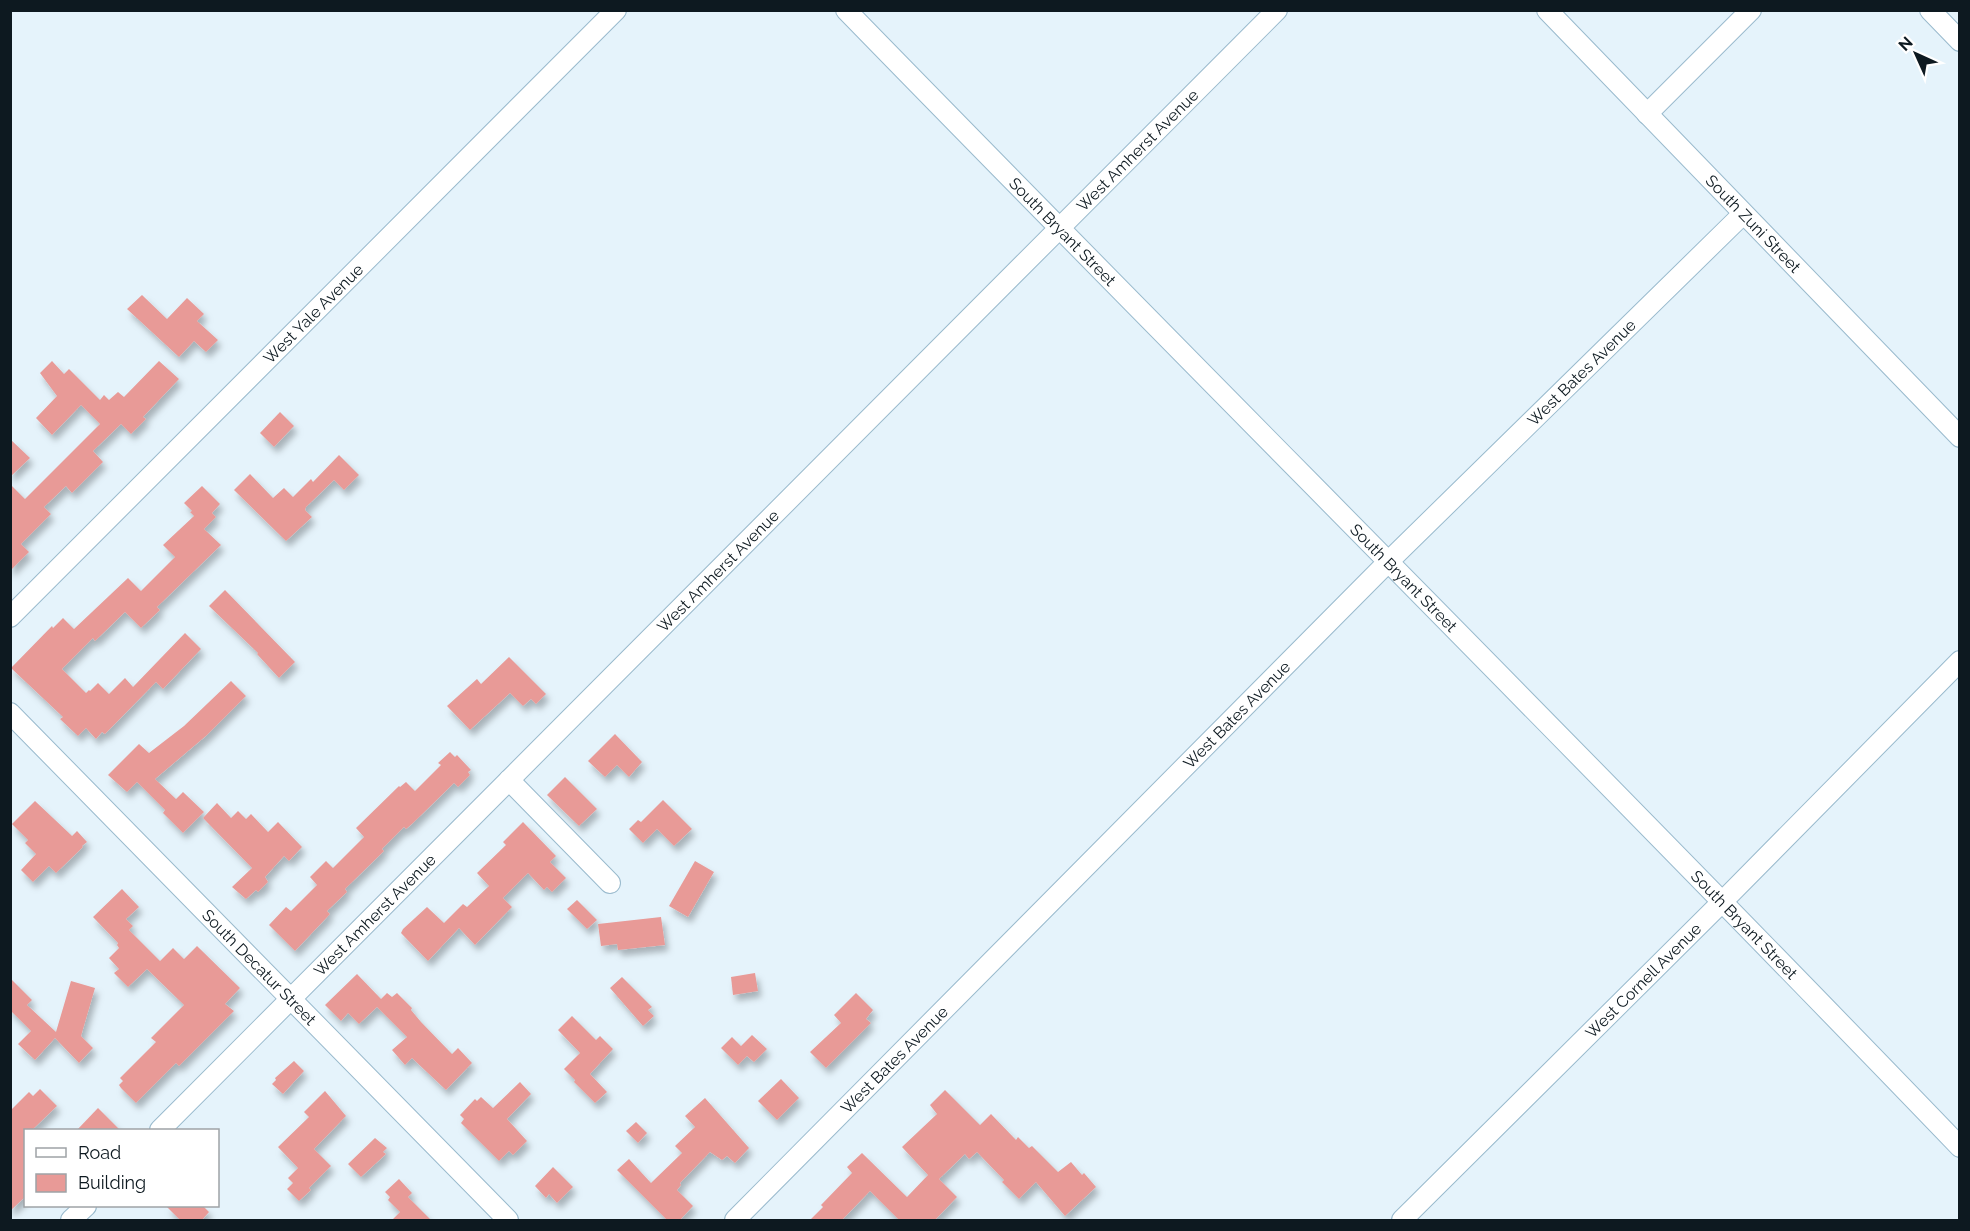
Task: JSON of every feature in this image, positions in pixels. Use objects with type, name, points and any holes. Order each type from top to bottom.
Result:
[{"type":"street","name":"West Yale Avenue","points":[[10,617],[616,10]]},
{"type":"street","name":"South Bryant Street","points":[[846,10],[1058,228],[1723,901],[1959,1147]]},
{"type":"street","name":"West Amherst Avenue","points":[[162,1129],[1277,10]]},
{"type":"street","name":"South Zuni Street","points":[[1546,10],[1959,437]]},
{"type":"street","points":[[1647,114],[1752,10]]},
{"type":"street","points":[[1930,10],[1959,41]]},
{"type":"street","name":"West Bates Avenue","points":[[735,1221],[1389,561],[1743,214]]},
{"type":"street","name":"West Cornell Avenue","points":[[1402,1221],[1723,901],[1959,661]]},
{"type":"street","name":"South Decatur Street","points":[[10,713],[508,1221]]},
{"type":"street","points":[[509,780],[610,883]]},
{"type":"street","points":[[71,1221],[85,1207]]},
{"type":"building","points":[[142,295],[167,319],[187,298],[204,314],[197,321],[218,340],[206,352],[194,341],[179,357],[127,309]]},
{"type":"building","points":[[52,361],[64,374],[69,369],[100,400],[104,395],[109,400],[118,392],[124,397],[159,361],[179,379],[143,417],[146,419],[131,434],[121,424],[93,451],[103,462],[72,493],[66,486],[44,507],[51,514],[21,544],[29,552],[10,571],[10,484],[25,499],[100,424],[81,405],[52,435],[36,418],[57,396],[40,373]]},
{"type":"building","points":[[280,412],[294,426],[274,447],[260,433]]},
{"type":"building","points":[[10,439],[30,458],[10,477]]},
{"type":"building","points":[[339,455],[359,475],[344,490],[334,480],[306,507],[305,510],[312,517],[286,541],[234,490],[250,474],[273,498],[284,488],[293,497],[311,479],[313,482]]},
{"type":"building","points":[[202,486],[220,504],[212,513],[216,517],[204,529],[221,545],[157,607],[160,610],[141,628],[125,612],[95,641],[93,638],[62,669],[86,693],[98,683],[109,694],[125,678],[133,687],[185,633],[201,649],[163,689],[156,682],[105,734],[102,732],[96,739],[86,728],[78,736],[60,719],[63,717],[11,668],[52,626],[53,628],[63,618],[74,629],[128,578],[141,591],[175,557],[163,545],[194,516],[184,503]]},
{"type":"building","points":[[225,590],[295,662],[279,678],[258,653],[209,606]]},
{"type":"building","points":[[509,657],[546,694],[536,704],[531,699],[523,706],[510,693],[470,730],[447,706],[477,679],[481,684]]},
{"type":"building","points":[[231,681],[246,696],[207,735],[155,779],[176,799],[183,792],[204,812],[183,833],[163,813],[165,810],[137,782],[127,792],[108,775],[139,744],[149,753],[184,726]]},
{"type":"building","points":[[615,734],[642,762],[629,777],[617,765],[605,777],[588,761]]},
{"type":"building","points":[[450,752],[455,757],[457,755],[471,770],[468,772],[470,775],[458,787],[454,783],[382,849],[384,851],[345,889],[347,892],[327,911],[330,914],[295,951],[269,925],[286,907],[291,911],[317,885],[310,877],[326,861],[333,868],[364,837],[356,828],[399,786],[406,782],[415,791],[441,765],[438,763]]},
{"type":"building","points":[[565,777],[597,809],[579,826],[547,795]]},
{"type":"building","points":[[663,800],[692,829],[674,846],[657,829],[643,843],[629,829],[638,820],[641,822]]},
{"type":"building","points":[[35,801],[72,836],[77,831],[87,842],[56,873],[49,866],[33,882],[21,870],[36,854],[25,843],[28,840],[12,824]]},
{"type":"building","points":[[217,803],[231,818],[238,811],[246,819],[251,814],[268,832],[278,822],[302,847],[289,861],[284,856],[265,877],[268,882],[246,899],[232,887],[252,868],[203,818]]},
{"type":"building","points":[[523,822],[556,856],[550,862],[566,878],[552,892],[547,887],[544,890],[528,873],[503,898],[512,907],[475,945],[459,928],[428,961],[401,933],[403,929],[427,907],[444,923],[463,904],[467,907],[489,886],[477,873],[506,845],[503,842]]},
{"type":"building","points":[[695,861],[714,872],[688,917],[669,906]]},
{"type":"building","points":[[122,889],[139,907],[126,919],[133,926],[129,930],[160,961],[173,948],[184,959],[197,946],[240,988],[225,1004],[234,1011],[179,1066],[176,1063],[136,1103],[119,1085],[123,1081],[120,1078],[156,1042],[151,1038],[184,1005],[147,969],[128,987],[114,973],[119,969],[109,958],[119,948],[118,943],[93,917]]},
{"type":"building","points":[[577,900],[597,920],[587,929],[567,909]]},
{"type":"building","points":[[661,917],[665,945],[618,950],[617,944],[601,946],[598,924]]},
{"type":"building","points":[[755,973],[758,991],[733,995],[731,977]]},
{"type":"building","points":[[357,974],[381,999],[387,993],[392,997],[397,993],[452,1054],[458,1048],[472,1063],[446,1090],[412,1058],[405,1065],[392,1050],[407,1037],[377,1007],[359,1024],[348,1013],[341,1021],[325,1005]]},
{"type":"building","points":[[622,977],[652,1007],[648,1010],[654,1016],[643,1026],[610,988]]},
{"type":"building","points":[[10,978],[32,1000],[27,1005],[56,1032],[71,981],[95,988],[81,1036],[93,1048],[79,1063],[55,1038],[35,1060],[18,1044],[31,1031],[10,1010]]},
{"type":"building","points":[[856,993],[873,1010],[866,1019],[871,1023],[826,1068],[810,1052],[841,1023],[834,1015]]},
{"type":"building","points":[[572,1016],[596,1040],[600,1036],[613,1049],[590,1074],[607,1092],[595,1103],[564,1069],[580,1053],[558,1030]]},
{"type":"building","points":[[752,1035],[767,1049],[754,1062],[747,1056],[738,1065],[721,1048],[732,1037],[741,1046]]},
{"type":"building","points":[[294,1061],[304,1071],[283,1094],[272,1084],[275,1078]]},
{"type":"building","points":[[781,1079],[799,1098],[777,1120],[758,1101]]},
{"type":"building","points":[[520,1082],[531,1094],[507,1119],[527,1141],[513,1155],[509,1151],[499,1161],[461,1123],[464,1119],[460,1115],[475,1099],[477,1101],[481,1097],[493,1108]]},
{"type":"building","points":[[40,1089],[57,1106],[33,1129],[24,1129],[24,1198],[10,1211],[10,1111],[29,1092],[33,1096]]},
{"type":"building","points":[[945,1090],[980,1125],[991,1114],[1016,1140],[1018,1137],[1029,1148],[1032,1146],[1058,1172],[1071,1162],[1096,1187],[1065,1216],[1036,1182],[1019,1199],[977,1152],[969,1159],[965,1154],[939,1179],[957,1197],[934,1221],[900,1221],[870,1191],[841,1221],[809,1221],[852,1173],[847,1167],[862,1153],[907,1197],[928,1175],[902,1147],[937,1114],[930,1105]]},
{"type":"building","points":[[325,1091],[346,1116],[314,1149],[331,1166],[299,1201],[287,1189],[293,1183],[288,1178],[298,1168],[278,1147],[309,1117],[304,1112]]},
{"type":"building","points":[[705,1098],[749,1148],[735,1163],[727,1156],[722,1160],[710,1152],[680,1183],[677,1190],[693,1206],[679,1221],[668,1221],[617,1170],[629,1159],[651,1183],[682,1153],[675,1146],[695,1127],[685,1116]]},
{"type":"building","points":[[98,1108],[119,1129],[78,1129]]},
{"type":"building","points":[[636,1122],[647,1133],[638,1143],[626,1131]]},
{"type":"building","points":[[375,1138],[387,1148],[383,1152],[386,1154],[361,1177],[348,1164]]},
{"type":"building","points":[[553,1167],[573,1187],[557,1203],[549,1194],[546,1198],[535,1186]]},
{"type":"building","points":[[399,1179],[412,1193],[408,1197],[432,1221],[391,1221],[400,1212],[388,1200],[390,1197],[385,1192]]},
{"type":"building","points":[[167,1207],[204,1207],[209,1212],[201,1221],[181,1221]]}]
